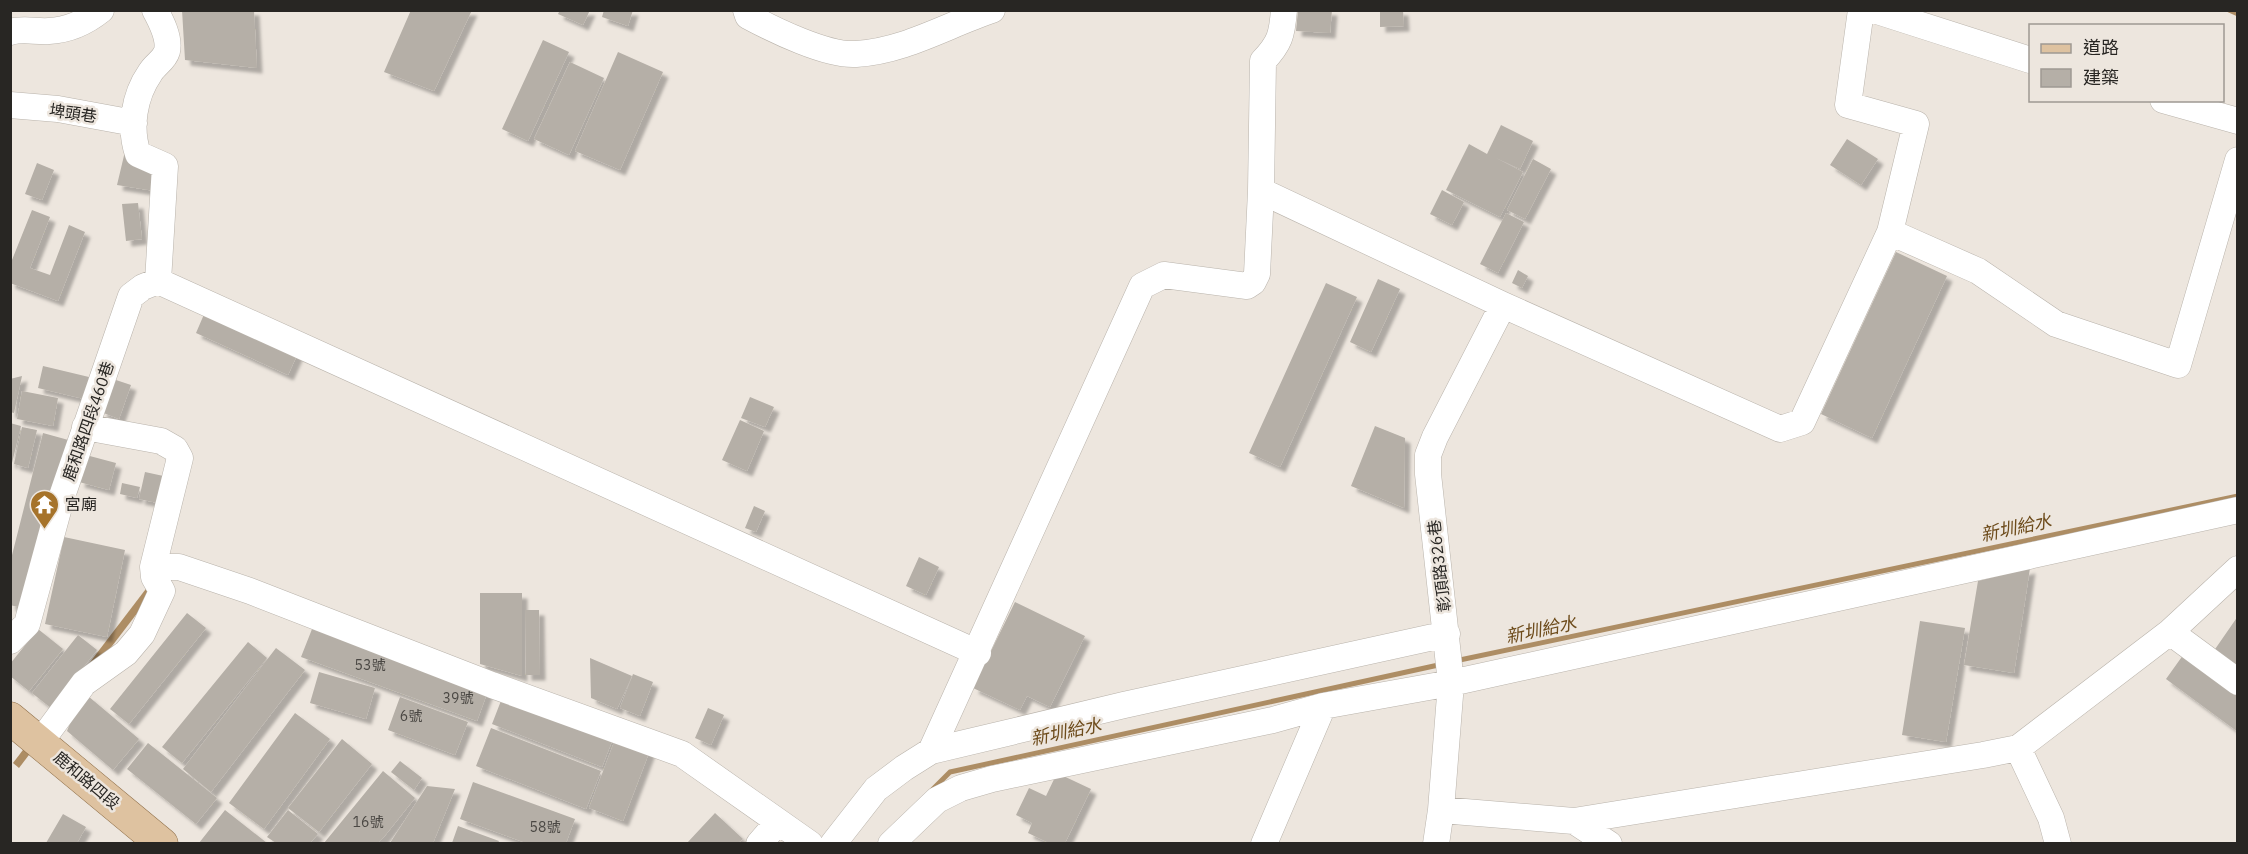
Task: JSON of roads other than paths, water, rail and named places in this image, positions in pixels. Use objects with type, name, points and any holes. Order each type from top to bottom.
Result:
[{"type":"main road","name":"鹿和路四段","points":[[10,718],[162,843]]},
{"type":"street","points":[[10,32],[16,30],[49,31],[85,23],[101,10]]},
{"type":"street","points":[[155,10],[164,30],[168,49],[162,62],[153,68],[143,84],[135,106],[133,140],[138,154],[165,166],[158,281],[978,653]]},
{"type":"street","points":[[746,10],[748,16],[776,31],[833,51],[855,54],[906,44],[992,10]]},
{"type":"street","points":[[932,751],[1142,286],[1164,275],[1247,285],[1253,282],[1257,274],[1263,61],[1276,48],[1282,33],[1284,10]]},
{"type":"street","points":[[1261,191],[1503,305],[1780,429],[1802,422],[1890,232],[1916,123],[1848,105],[1861,10]]},
{"type":"street","points":[[1874,10],[2029,59]]},
{"type":"street","points":[[2170,102],[2238,121]]},
{"type":"street","name":"埤頭巷","points":[[10,105],[58,110],[134,123]]},
{"type":"street","points":[[1890,232],[1978,271],[2056,324],[2178,365],[2238,160]]},
{"type":"street","name":"鹿和路四段460巷","points":[[10,641],[27,624],[62,496],[131,296],[143,287],[158,281]]},
{"type":"street","name":"彰頂路326巷","points":[[1436,843],[1441,810],[1449,661],[1428,474],[1428,455],[1503,305]]},
{"type":"street","points":[[40,741],[84,683],[126,653],[142,634],[162,591],[154,577],[153,567],[180,458],[175,449],[161,441],[85,427]]},
{"type":"street","points":[[833,843],[876,789],[932,751],[1124,705],[1449,661],[2238,510]]},
{"type":"street","points":[[153,567],[179,567],[250,591],[492,685],[682,754],[810,843]]},
{"type":"street","points":[[1441,810],[1574,821],[2018,748],[2170,633],[2238,569]]},
{"type":"street","points":[[2170,633],[2238,682]]},
{"type":"street","points":[[891,843],[937,800],[961,788],[1273,720],[1323,706],[1449,661]]},
{"type":"street","points":[[1264,843],[1323,706]]},
{"type":"street","points":[[2018,748],[2051,818],[2058,843]]},
{"type":"street","points":[[1574,821],[1609,843]]},
{"type":"street","points":[[759,843],[778,822]]},
{"type":"waterway","points":[[2229,10],[2238,14]]},
{"type":"waterway","name":"新圳給水","points":[[1455,661],[2238,496]]},
{"type":"waterway","name":"新圳給水","points":[[930,792],[950,772],[1443,664]]},
{"type":"place","name":"宮廟","points":[[44,530]]}]
